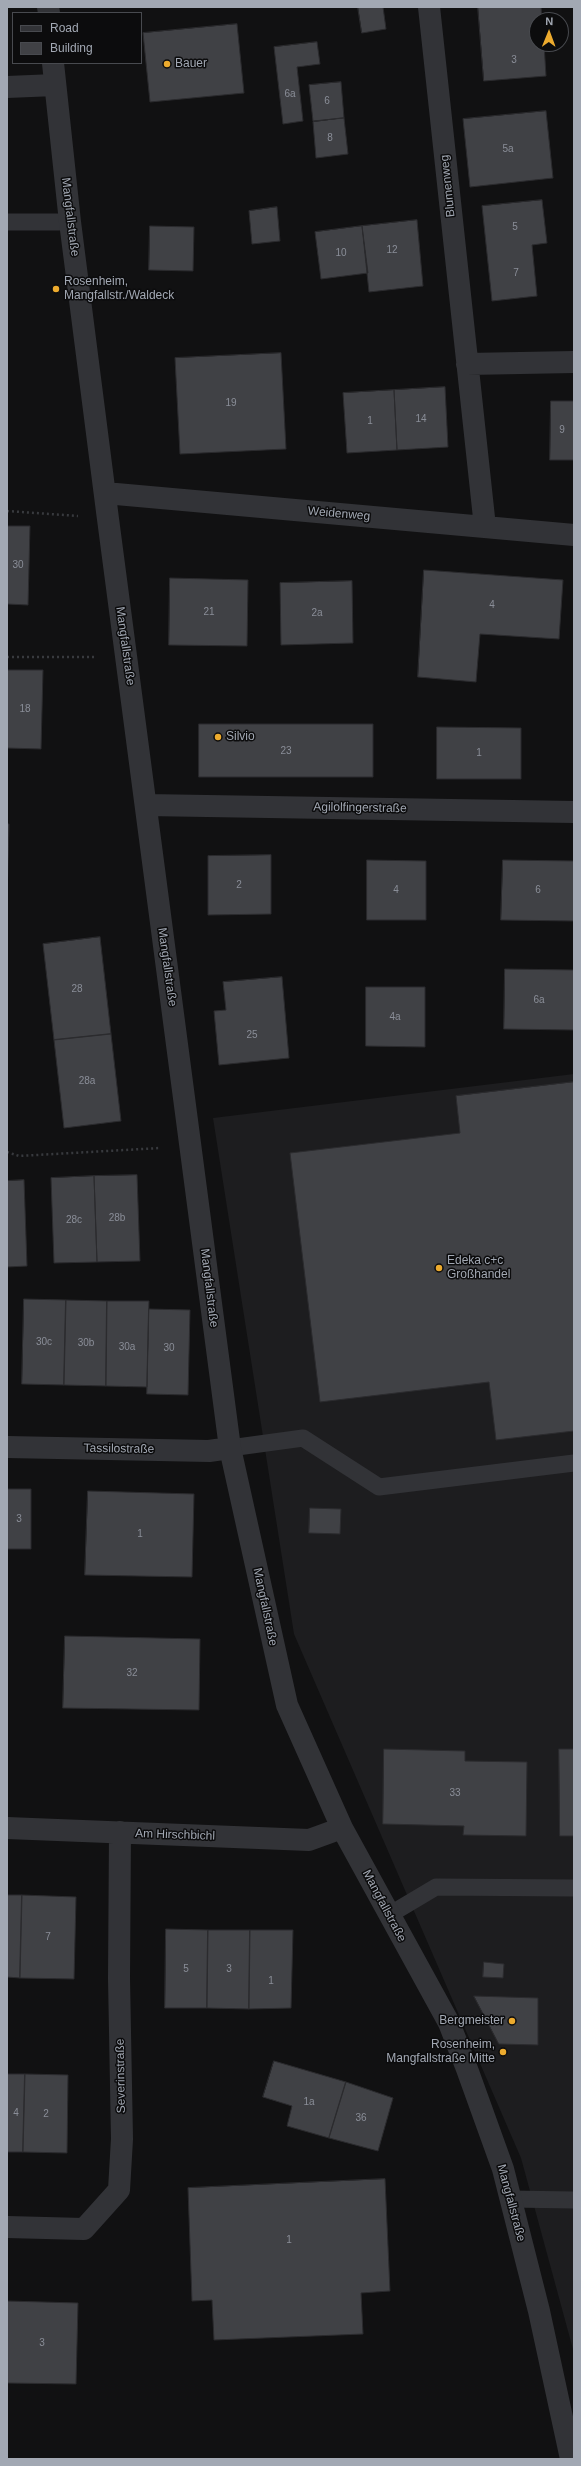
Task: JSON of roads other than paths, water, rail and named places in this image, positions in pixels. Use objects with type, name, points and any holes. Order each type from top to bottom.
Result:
[{"type":"street","name":"Blumenweg","points":[[429,7],[485,527]]},
{"type":"street","name":"Mangfallstraße","points":[[53,64],[70,222],[230,1448],[287,1705],[342,1828],[388,1915],[449,2023],[503,2169],[539,2311],[572,2459]]},
{"type":"street","points":[[7,86],[55,85]]},
{"type":"street","points":[[467,364],[574,362]]},
{"type":"street","name":"Weidenweg","points":[[105,493],[574,535]]},
{"type":"street","name":"Agilolfingerstraße","points":[[146,804],[574,812]]},
{"type":"street","name":"Tassilostraße","points":[[7,1447],[209,1452],[230,1448]]},
{"type":"street","name":"Am Hirschbichl","points":[[7,1828],[309,1840],[342,1828]]},
{"type":"street","name":"Severinstraße","points":[[7,2227],[84,2229],[119,2190],[122,2139],[119,1978],[120,1832]]},
{"type":"lane","points":[[7,222],[70,222]]},
{"type":"lane","points":[[230,1448],[303,1438],[379,1487],[574,1463]]},
{"type":"lane","points":[[388,1915],[436,1887],[574,1888]]},
{"type":"lane","points":[[510,2199],[574,2200]]},
{"type":"place","name":"Bauer","points":[[167,64]]},
{"type":"place","name":"Rosenheim, Mangfallstr./Waldeck","points":[[56,289]]},
{"type":"place","name":"Silvio","points":[[218,737]]},
{"type":"place","name":"Edeka c+c Großhandel","points":[[439,1268]]},
{"type":"place","name":"Bergmeister","points":[[512,2021]]},
{"type":"place","name":"Rosenheim, Mangfallstraße Mitte","points":[[503,2052]]}]
